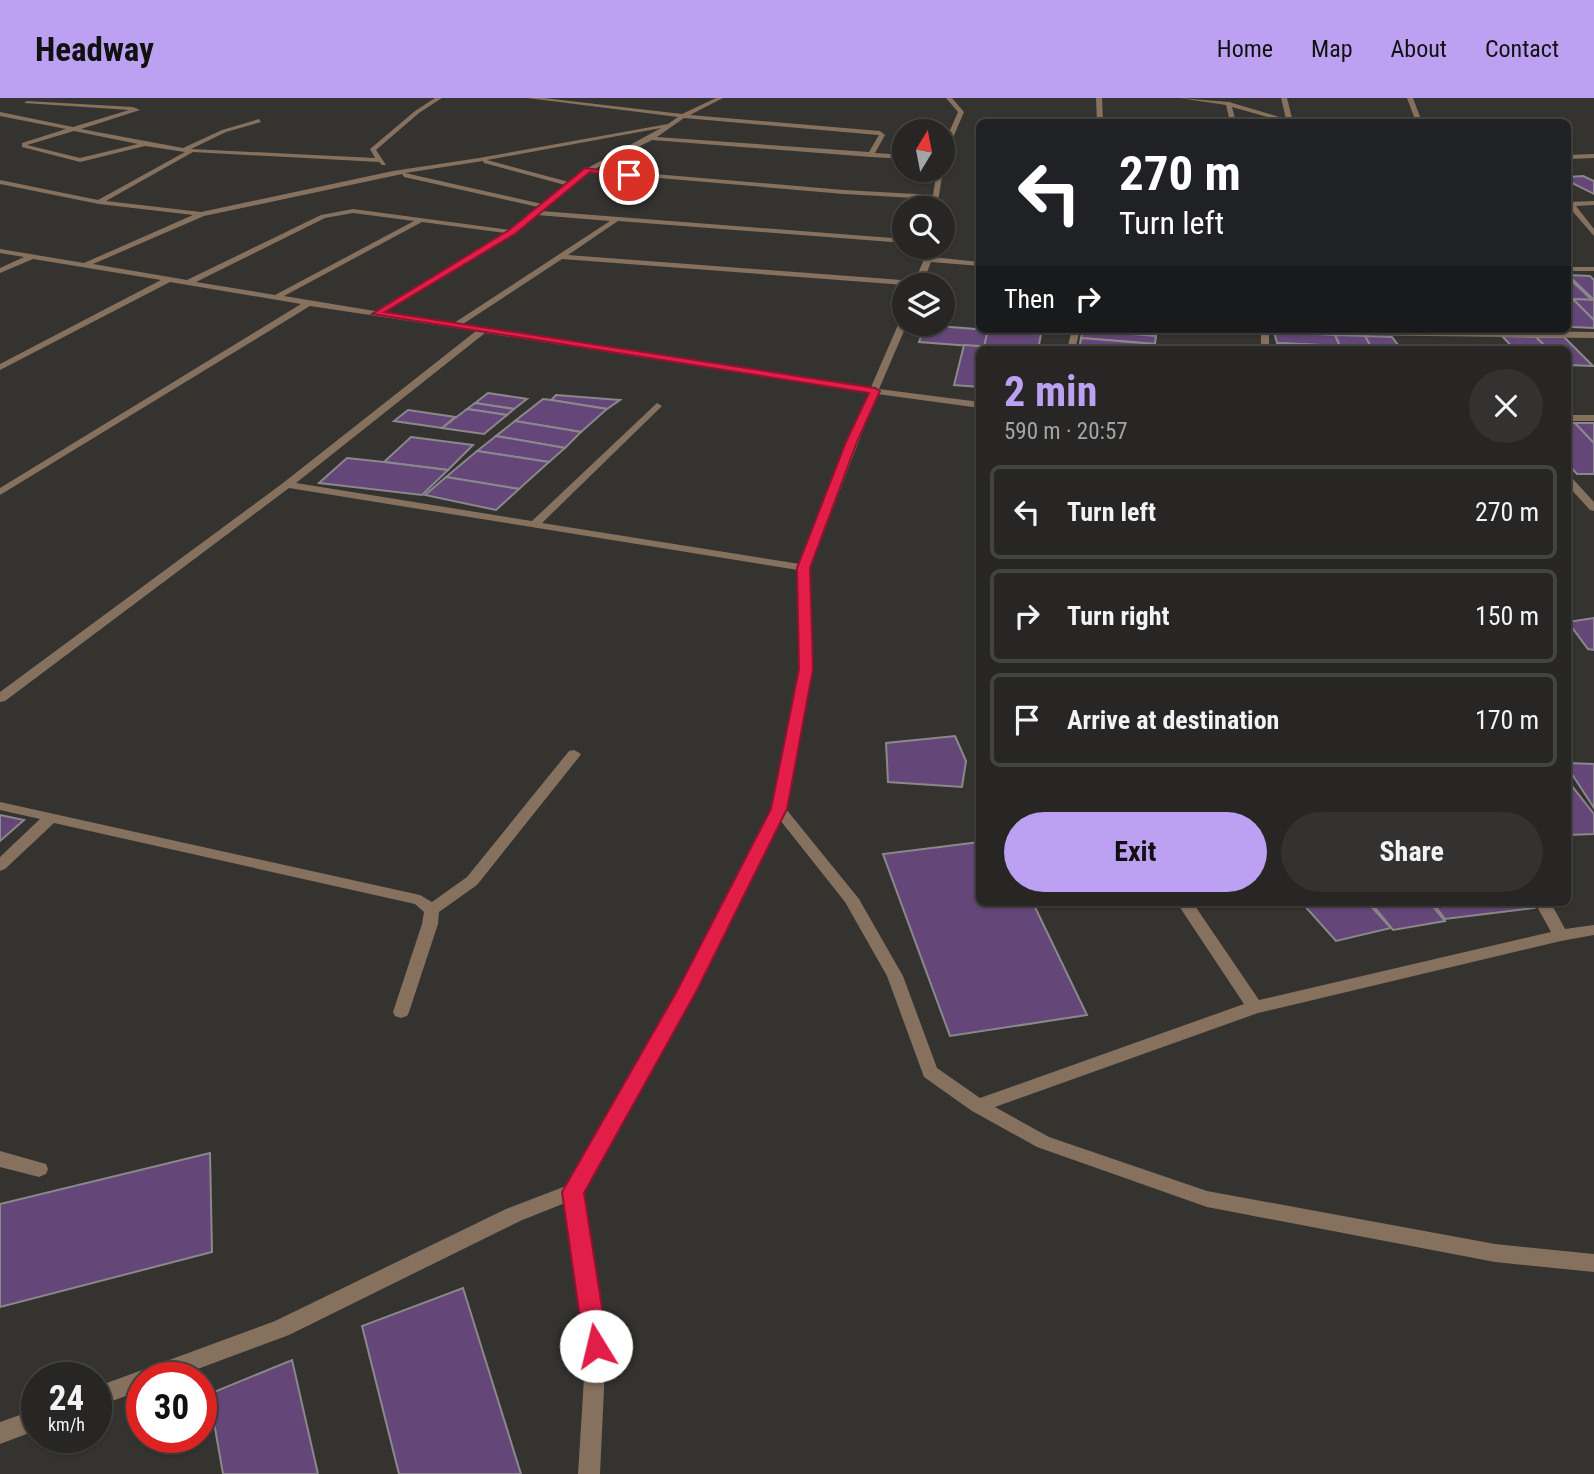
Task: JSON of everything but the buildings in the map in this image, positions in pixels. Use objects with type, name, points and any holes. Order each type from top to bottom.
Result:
[{"type":"street","points":[[0,113],[41,98]]},
{"type":"street","points":[[439,98],[417,112],[372,150],[379,160],[393,173],[543,206]]},
{"type":"street","points":[[530,98],[572,100],[683,116],[880,133],[882,135],[871,155]]},
{"type":"street","points":[[376,314],[512,232],[588,170],[720,98]]},
{"type":"street","points":[[949,98],[961,112],[956,124]]},
{"type":"street","points":[[1099,98],[1101,119]]},
{"type":"street","points":[[1182,98],[1229,104],[1280,119]]},
{"type":"street","points":[[1284,98],[1289,119]]},
{"type":"street","points":[[1410,98],[1418,119]]},
{"type":"street","points":[[27,103],[124,107],[137,110],[24,144],[25,147],[80,160],[145,144]]},
{"type":"street","points":[[1229,104],[1232,119]]},
{"type":"street","points":[[0,113],[184,150],[379,160]]},
{"type":"street","points":[[184,150],[224,131],[259,121]]},
{"type":"street","points":[[85,265],[202,214],[393,173],[670,125]]},
{"type":"street","points":[[651,138],[892,156]]},
{"type":"street","points":[[99,202],[193,150]]},
{"type":"street","points":[[1571,157],[1594,156]]},
{"type":"street","points":[[479,160],[569,184]]},
{"type":"street","points":[[588,170],[782,188],[919,196]]},
{"type":"street","points":[[0,182],[99,202],[202,214]]},
{"type":"street","points":[[1571,204],[1594,203]]},
{"type":"street","points":[[1571,206],[1594,234]]},
{"type":"street","points":[[189,282],[323,216],[354,211],[512,232]]},
{"type":"street","points":[[534,214],[892,239]]},
{"type":"street","points":[[275,298],[421,220]]},
{"type":"street","points":[[455,326],[615,221]]},
{"type":"street","points":[[0,251],[376,314],[976,404]]},
{"type":"street","points":[[0,271],[32,257]]},
{"type":"street","points":[[562,257],[892,282]]},
{"type":"street","points":[[923,273],[928,259],[976,264]]},
{"type":"street","points":[[1571,269],[1594,269]]},
{"type":"street","points":[[0,367],[168,279]]},
{"type":"street","points":[[0,492],[309,303]]},
{"type":"street","points":[[0,698],[287,485],[483,330]]},
{"type":"street","points":[[1462,333],[1594,335]]},
{"type":"street","points":[[589,1474],[596,1346],[573,1192],[687,992],[779,809],[806,669],[804,568],[852,442],[898,336]]},
{"type":"street","points":[[535,524],[657,406]]},
{"type":"street","points":[[1571,418],[1594,418]]},
{"type":"street","points":[[1571,483],[1594,508]]},
{"type":"street","points":[[287,485],[804,568]]},
{"type":"street","points":[[401,1012],[430,925],[432,910],[471,881],[574,754]]},
{"type":"street","points":[[0,806],[420,900],[432,910]]},
{"type":"street","points":[[779,809],[851,899],[895,976],[930,1072],[978,1106],[1043,1142],[1207,1199],[1495,1253],[1594,1263]]},
{"type":"street","points":[[0,866],[50,818]]},
{"type":"street","points":[[1187,906],[1255,1007]]},
{"type":"street","points":[[1545,906],[1561,935]]},
{"type":"street","points":[[978,1106],[1255,1007],[1561,935],[1594,930]]},
{"type":"street","points":[[0,1159],[39,1168]]},
{"type":"street","points":[[190,1362],[282,1328],[513,1215],[573,1192]]},
{"type":"street","points":[[0,1433],[21,1425]]},
{"type":"route","points":[[596,1346],[573,1192],[687,992],[779,809],[806,669],[804,568],[852,442],[875,391],[376,314],[512,232],[588,170],[629,175]]}]
